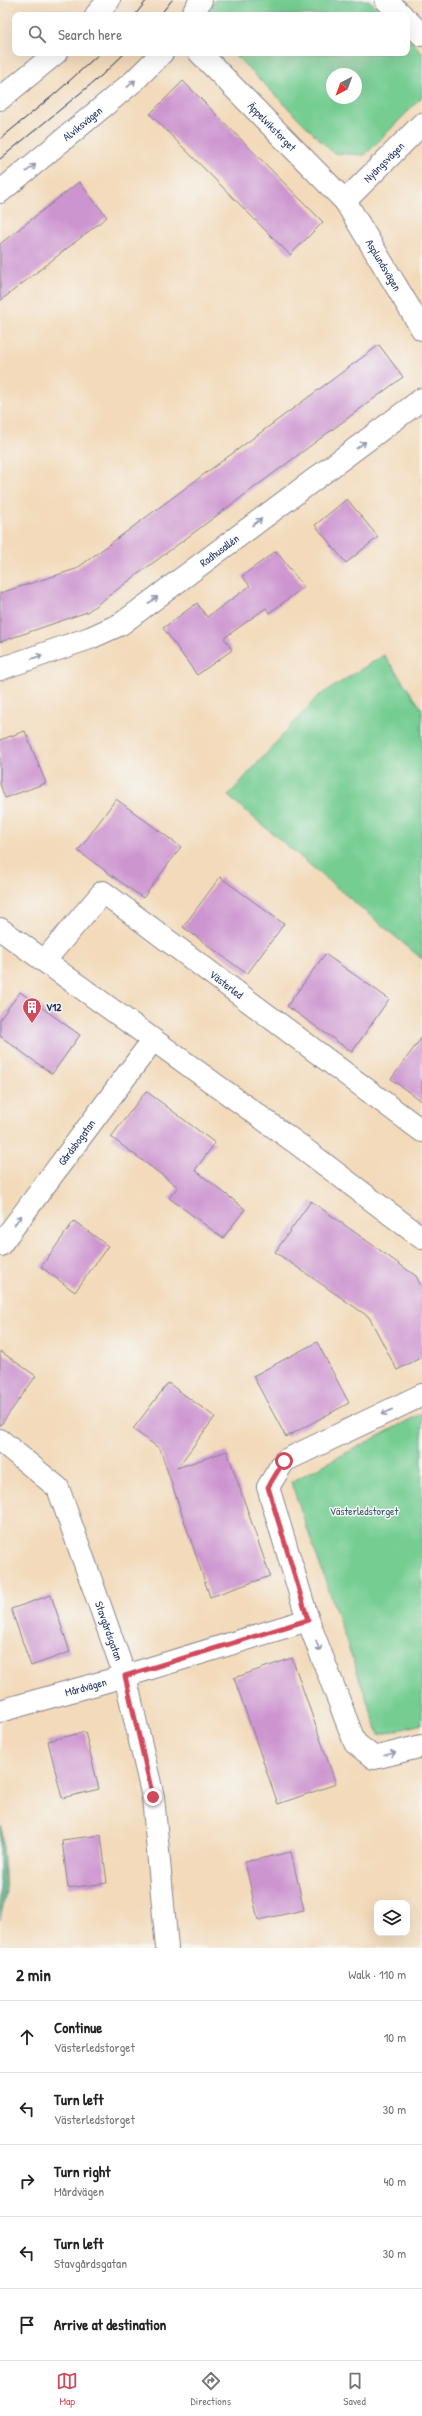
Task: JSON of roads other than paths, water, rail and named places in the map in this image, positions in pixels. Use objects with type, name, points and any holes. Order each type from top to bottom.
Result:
[{"type":"street","points":[[99,12],[109,0]]},
{"type":"street","points":[[194,12],[201,0]]},
{"type":"street","points":[[386,0],[399,12]]},
{"type":"street","points":[[410,23],[422,35]]},
{"type":"street","points":[[0,99],[52,56]]},
{"type":"street","name":"Alviksvägen","points":[[0,192],[134,81],[159,56]]},
{"type":"street","name":"Äppelvikstorget","points":[[203,56],[345,201]]},
{"type":"street","name":"Nyängsvägen","points":[[345,201],[422,124]]},
{"type":"street","name":"Asplundsvägen","points":[[345,201],[422,329]]},
{"type":"street","name":"Radhusallén","points":[[0,669],[90,638],[121,624],[422,399]]},
{"type":"street","name":"Västerled","points":[[44,961],[103,892],[422,1131]]},
{"type":"street","points":[[0,929],[299,1145],[422,1238]]},
{"type":"street","name":"Gårdsbogatan","points":[[0,1245],[153,1040]]},
{"type":"street","points":[[422,1395],[284,1461],[268,1487],[308,1620],[355,1743],[374,1758],[422,1746]]},
{"type":"street","name":"Stavgårdsgatan","points":[[0,1440],[58,1488],[125,1676],[153,1797],[167,1948]]},
{"type":"street","name":"Mårdvägen","points":[[0,1711],[125,1676],[308,1620]]},
{"type":"tram line","points":[[137,12],[147,0]]},
{"type":"tram line","points":[[162,12],[172,0]]},
{"type":"tram line","points":[[0,139],[56,93],[97,56]]},
{"type":"tram line","points":[[0,159],[101,76],[122,56]]},
{"type":"place","name":"V12","points":[[32,1024]]},
{"type":"park label","name":"Västerledstorget","points":[[364,1511]]}]
